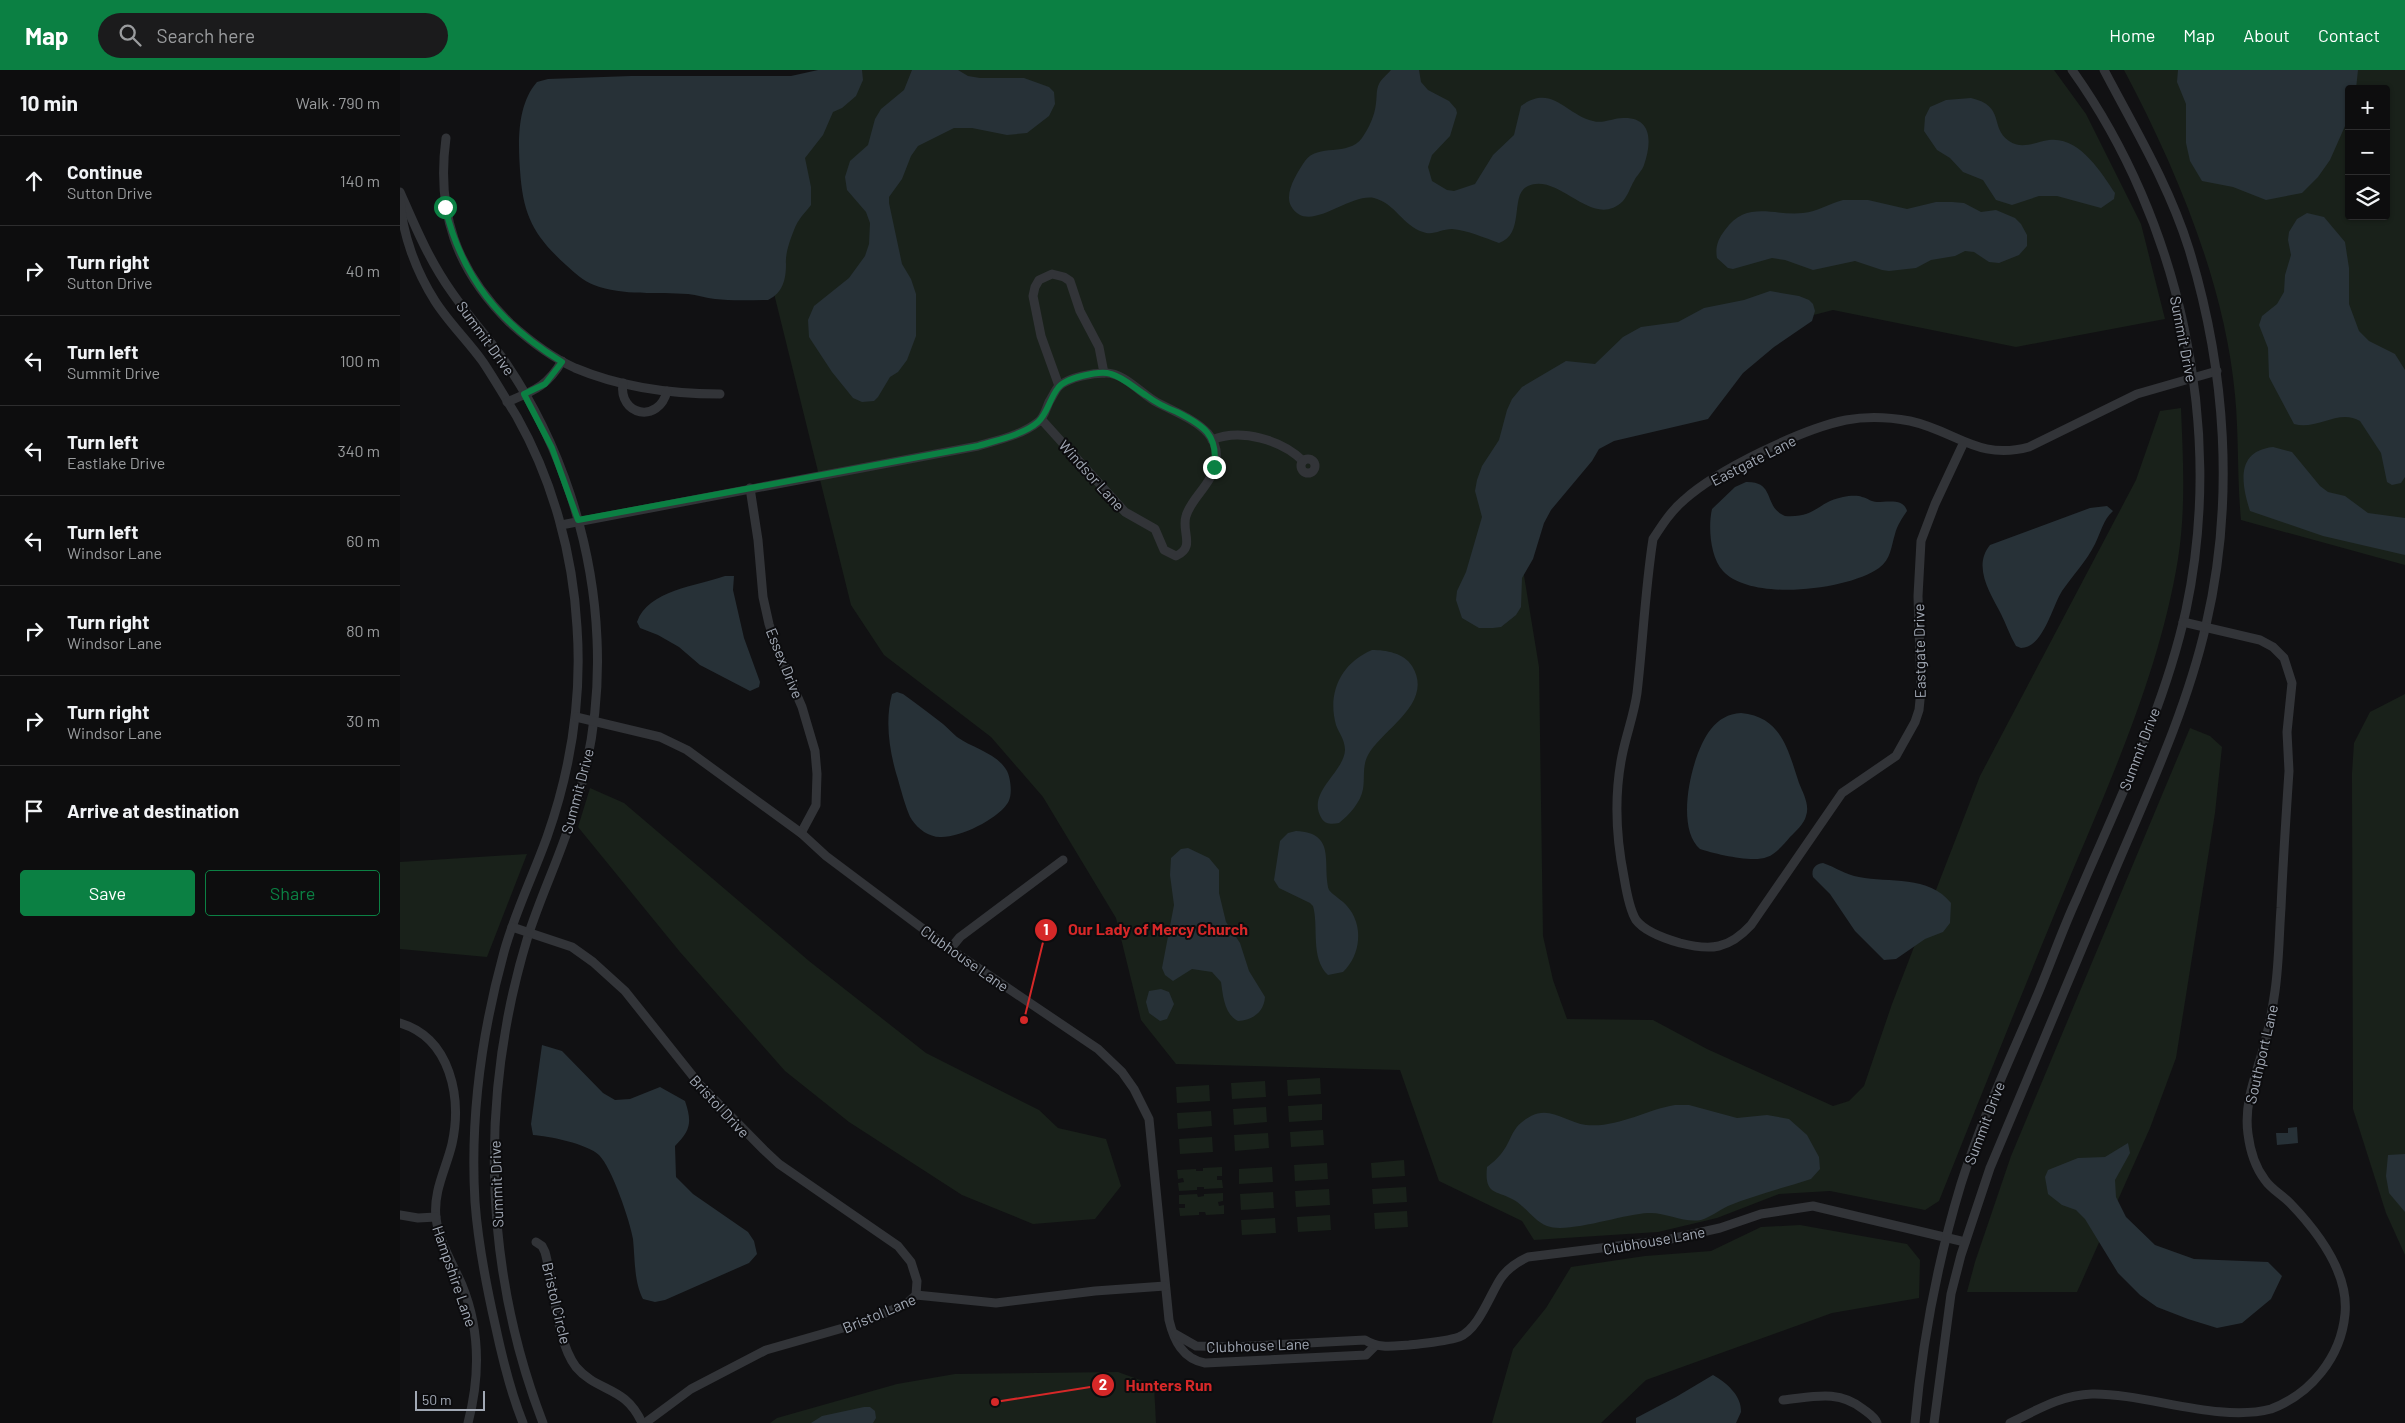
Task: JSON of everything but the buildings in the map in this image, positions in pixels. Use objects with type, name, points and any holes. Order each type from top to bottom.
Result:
[{"type":"street","name":"Summit Drive","points":[[1915,1423],[1928,1326],[1961,1186],[1998,1083],[2140,748],[2162,689],[2183,622],[2194,560],[2198,519],[2197,433],[2193,378],[2186,338],[2169,267],[2149,210],[2126,158],[2072,70]]},
{"type":"street","name":"Summit Drive","points":[[1934,1423],[1950,1294],[1965,1242],[1990,1168],[2179,715],[2206,627],[2216,580],[2223,495],[2222,446],[2213,342],[2177,215],[2142,137],[2104,70]]},
{"type":"street","points":[[446,138],[443,161],[445,207],[462,259],[473,279],[497,310],[522,334],[562,362],[599,377],[667,391],[690,394],[720,394]]},
{"type":"street","name":"Summit Drive","points":[[400,194],[421,240],[445,282],[508,365],[552,448],[578,520],[592,587],[597,639],[597,679],[587,764],[575,808],[529,933],[510,1003],[499,1068],[494,1133],[495,1195],[500,1257],[509,1307],[532,1394],[543,1423]]},
{"type":"street","name":"Summit Drive","points":[[400,194],[401,215],[421,276],[436,302],[482,361],[527,435],[561,525],[575,598],[579,666],[576,717],[559,797],[547,836],[512,927],[502,962],[482,1060],[477,1102],[476,1202],[487,1287],[506,1372],[523,1423]]},
{"type":"street","points":[[1059,386],[1041,336],[1033,296],[1035,287],[1040,280],[1052,274],[1064,277],[1070,281],[1080,312],[1099,347],[1104,373]]},
{"type":"street","points":[[507,402],[545,384],[562,362]]},
{"type":"street","points":[[1964,442],[1983,449],[2003,451],[2029,447],[2137,394],[2216,371]]},
{"type":"street","points":[[561,525],[578,520],[978,446],[1022,430],[1041,419],[1059,386],[1075,378],[1104,373],[1116,376],[1157,403],[1190,418],[1205,430],[1212,440],[1230,434],[1250,435],[1293,451],[1303,461]]},
{"type":"street","points":[[623,383],[622,390],[626,403],[637,411],[644,412],[658,408],[667,391]]},
{"type":"street","name":"Eastgate Lane","points":[[1618,781],[1636,696],[1653,539],[1663,522],[1683,500],[1722,472],[1800,436],[1845,420],[1881,418],[1909,421],[1944,432],[1964,442]]},
{"type":"street","name":"Windsor Lane","points":[[1041,419],[1125,512],[1155,528],[1164,550],[1176,556],[1182,553],[1188,541],[1184,521],[1186,513],[1210,478],[1214,467],[1216,453],[1212,440]]},
{"type":"street","name":"Eastgate Drive","points":[[1618,781],[1616,810],[1620,858],[1636,920],[1656,934],[1687,945],[1720,947],[1737,939],[1751,925],[1842,793],[1896,756],[1915,722],[1921,690],[1918,596],[1921,541],[1935,504],[1964,442]]},
{"type":"street","name":"Essex Drive","points":[[750,488],[758,540],[762,598],[780,658],[802,706],[815,751],[817,774],[816,805],[801,833]]},
{"type":"street","name":"Southport Lane","points":[[2010,1423],[2058,1400],[2090,1394],[2116,1395],[2169,1406],[2213,1412],[2247,1414],[2269,1410],[2296,1396],[2314,1381],[2333,1356],[2343,1326],[2345,1290],[2335,1267],[2314,1232],[2298,1212],[2263,1178],[2251,1149],[2248,1133],[2248,1101],[2270,1022],[2277,973],[2289,771],[2287,732],[2291,676],[2284,658],[2267,643],[2183,622]]},
{"type":"street","name":"Clubhouse Lane","points":[[576,717],[660,737],[674,743],[801,833],[826,856],[950,949],[1098,1049],[1122,1072],[1134,1089],[1149,1119],[1169,1320],[1180,1348],[1186,1356],[1194,1362],[1205,1363],[1366,1355],[1375,1346]]},
{"type":"street","points":[[950,949],[960,937],[1063,860]]},
{"type":"street","name":"Bristol Drive","points":[[512,927],[572,947],[613,979],[700,1085],[764,1150],[903,1251],[914,1268],[917,1281],[916,1295]]},
{"type":"street","name":"Hampshire Lane","points":[[400,1023],[418,1031],[439,1050],[447,1064],[452,1085],[454,1127],[447,1162],[438,1188],[436,1217],[443,1246],[464,1289],[475,1336],[476,1384],[468,1423]]},
{"type":"street","name":"Clubhouse Lane","points":[[1173,1332],[1196,1346],[1242,1347],[1365,1340],[1375,1346],[1420,1344],[1460,1336],[1481,1313],[1504,1274],[1521,1260],[1535,1255],[1666,1240],[1720,1228],[1761,1214],[1813,1206],[1965,1242]]},
{"type":"street","name":"Hampshire Lane","points":[[400,1215],[436,1217]]},
{"type":"street","name":"Bristol Circle","points":[[536,1242],[542,1246],[545,1252],[560,1323],[573,1362],[588,1378],[614,1390],[626,1400],[644,1423]]},
{"type":"street","name":"Bristol Lane","points":[[644,1423],[691,1389],[766,1350],[864,1322],[906,1304],[916,1295],[996,1302],[1095,1291],[1165,1286]]},
{"type":"street","points":[[1783,1400],[1836,1395],[1847,1398],[1861,1407],[1877,1423]]},
{"type":"shaded area","points":[[818,70],[862,70],[863,80],[856,96],[842,108],[833,112],[823,135],[805,158],[811,187],[811,205],[797,223],[791,238],[787,251],[783,285],[777,294],[768,300],[728,300],[688,294],[617,291],[594,285],[579,277],[545,244],[538,234],[527,212],[521,186],[519,159],[519,135],[522,112],[530,91],[537,82],[548,79],[631,76],[791,76]]},
{"type":"shaded area","points":[[848,70],[2054,70],[2086,114],[2141,224],[2165,319],[2016,347],[1833,310],[1625,364],[1519,545],[1539,667],[1543,936],[1553,980],[1567,1019],[1653,1020],[1707,1049],[1833,1106],[1849,1101],[1864,1086],[1892,1004],[1980,776],[2136,480],[2160,411],[2181,408],[2183,483],[2181,540],[2169,604],[2157,649],[2111,780],[2027,981],[1939,1201],[1925,1210],[1830,1191],[1779,1194],[1717,1218],[1658,1232],[1534,1240],[1522,1221],[1439,1181],[1400,1070],[1176,1064],[1141,1020],[1116,918],[1043,797],[991,737],[884,655],[851,605],[764,253],[775,185]]},
{"type":"shaded area","points":[[912,70],[958,70],[968,76],[980,78],[1024,78],[1049,87],[1054,92],[1055,104],[1049,116],[1027,133],[1007,135],[972,128],[954,128],[918,146],[911,156],[902,179],[889,197],[889,203],[902,264],[911,279],[916,294],[916,336],[907,360],[898,372],[890,377],[878,397],[874,401],[862,402],[853,398],[832,372],[809,337],[808,320],[814,306],[849,278],[865,256],[869,244],[870,223],[866,212],[847,190],[845,177],[850,161],[868,145],[875,119],[881,109],[904,90]]},
{"type":"shaded area","points":[[1391,70],[1419,70],[1421,82],[1428,90],[1449,101],[1456,109],[1457,113],[1450,136],[1432,155],[1428,167],[1432,181],[1447,190],[1454,191],[1475,184],[1493,155],[1514,135],[1521,106],[1532,100],[1542,98],[1550,99],[1583,118],[1593,121],[1600,122],[1623,118],[1640,122],[1645,127],[1649,141],[1644,165],[1625,199],[1611,208],[1600,209],[1588,206],[1552,187],[1540,184],[1528,186],[1522,190],[1519,197],[1512,231],[1507,238],[1499,243],[1476,234],[1452,229],[1430,233],[1423,232],[1410,225],[1388,205],[1374,198],[1352,201],[1318,215],[1307,217],[1298,214],[1291,206],[1289,195],[1292,183],[1305,161],[1317,152],[1349,147],[1356,144],[1362,138],[1373,117],[1379,84]]},
{"type":"shaded area","points":[[2124,70],[2405,70],[2405,565],[2241,520],[2235,395],[2221,311],[2195,228],[2162,147]]},
{"type":"shaded area","points":[[2178,70],[2358,70],[2356,85],[2345,85],[2345,126],[2330,160],[2318,177],[2302,193],[2266,200],[2233,187],[2202,181],[2190,161],[2186,143],[2186,104],[2177,82]]},
{"type":"shaded area","points":[[1971,98],[1989,106],[1996,117],[2003,135],[2014,144],[2029,145],[2049,140],[2060,140],[2079,149],[2103,175],[2115,193],[2114,199],[2101,208],[2057,196],[2039,196],[2012,205],[1996,200],[1983,180],[1963,172],[1950,158],[1937,150],[1924,131],[1925,117],[1930,107],[1946,100]]},
{"type":"shaded area","points":[[1843,200],[1868,200],[1907,209],[1936,202],[1952,202],[1964,203],[1981,212],[1996,210],[2015,218],[2021,224],[2027,235],[2027,246],[2019,255],[1999,263],[1989,262],[1974,252],[1965,251],[1955,256],[1931,260],[1916,268],[1889,271],[1855,261],[1813,270],[1785,260],[1772,258],[1733,269],[1728,268],[1717,258],[1718,243],[1725,230],[1742,215],[1761,211],[1803,213]]},
{"type":"shaded area","points":[[2307,213],[2324,217],[2345,242],[2349,268],[2349,304],[2359,331],[2369,341],[2395,354],[2405,370],[2405,477],[2401,483],[2392,485],[2387,482],[2381,453],[2360,421],[2344,417],[2311,425],[2294,424],[2269,377],[2268,348],[2259,325],[2262,316],[2277,304],[2284,292],[2285,275],[2291,255],[2288,240],[2289,232],[2297,219]]},
{"type":"shaded area","points":[[1770,291],[1799,296],[1809,300],[1813,304],[1815,311],[1812,321],[1774,347],[1743,373],[1708,419],[1614,441],[1599,449],[1592,461],[1551,510],[1544,523],[1533,559],[1522,578],[1521,607],[1516,615],[1501,627],[1493,628],[1479,628],[1462,618],[1456,600],[1457,591],[1466,572],[1482,517],[1475,491],[1477,480],[1482,466],[1499,440],[1512,399],[1522,387],[1566,361],[1595,364],[1623,337],[1641,327],[1678,322],[1704,308],[1744,300]]},
{"type":"shaded area","points":[[2273,447],[2292,452],[2320,486],[2328,492],[2345,496],[2368,513],[2405,518],[2405,555],[2323,536],[2250,511],[2245,490],[2244,470],[2247,462],[2253,455],[2261,450]]},
{"type":"shaded area","points":[[1746,482],[1762,486],[1774,507],[1785,516],[1804,515],[1834,499],[1853,496],[1860,496],[1875,502],[1899,502],[1907,511],[1897,528],[1886,561],[1879,568],[1865,576],[1823,587],[1776,589],[1755,587],[1736,581],[1723,571],[1715,558],[1710,532],[1712,509],[1735,487]]},
{"type":"shaded area","points":[[2107,506],[2113,511],[2104,522],[2088,557],[2062,591],[2041,634],[2029,646],[2021,648],[2016,646],[1985,580],[1983,562],[1985,553],[1990,545],[2090,508]]},
{"type":"shaded area","points":[[725,576],[734,576],[733,590],[744,638],[760,682],[759,687],[750,691],[700,665],[679,647],[658,635],[640,628],[637,622],[643,611],[662,596]]},
{"type":"shaded area","points":[[1372,650],[1394,653],[1409,662],[1417,679],[1417,692],[1412,704],[1404,715],[1368,755],[1364,768],[1362,794],[1357,803],[1339,823],[1332,824],[1322,819],[1318,810],[1318,800],[1327,783],[1339,767],[1345,750],[1343,740],[1336,725],[1333,702],[1335,691],[1339,680],[1352,663]]},
{"type":"shaded area","points":[[897,692],[918,705],[957,737],[991,755],[1003,765],[1008,774],[1011,793],[1007,804],[995,816],[976,827],[948,837],[932,836],[914,823],[903,798],[890,744],[888,724],[890,704],[892,694]]},
{"type":"shaded area","points":[[2405,694],[2405,1255],[2386,1213],[2353,1109],[2352,773],[2354,743],[2370,712]]},
{"type":"shaded area","points":[[1741,713],[1766,721],[1781,737],[1787,747],[1807,803],[1806,816],[1800,827],[1777,851],[1761,859],[1734,857],[1700,849],[1692,838],[1688,824],[1687,807],[1692,771],[1704,740],[1717,722],[1728,716]]},
{"type":"shaded area","points":[[2190,728],[2210,736],[2222,747],[2215,813],[2176,1058],[2150,1128],[2077,1292],[1967,1292],[1975,1262],[2011,1156]]},
{"type":"shaded area","points":[[590,788],[624,803],[809,961],[926,1053],[1039,1110],[1058,1128],[1106,1139],[1121,1186],[1095,1219],[1033,1224],[962,1195],[849,1122],[785,1071],[680,952],[578,827]]},
{"type":"shaded area","points":[[1296,831],[1309,833],[1323,843],[1329,890],[1347,906],[1356,922],[1358,931],[1357,949],[1354,957],[1343,972],[1328,975],[1322,968],[1317,951],[1313,906],[1279,888],[1274,880],[1280,841],[1288,833]]},
{"type":"shaded area","points":[[1188,848],[1209,858],[1219,870],[1219,893],[1226,922],[1240,943],[1249,971],[1265,997],[1260,1011],[1248,1019],[1238,1021],[1233,1018],[1225,1004],[1221,982],[1212,972],[1192,969],[1173,981],[1165,975],[1162,968],[1174,905],[1170,875],[1171,858],[1181,849]]},
{"type":"shaded area","points":[[527,854],[487,957],[400,949],[400,862]]},
{"type":"shaded area","points":[[1823,863],[1854,876],[1908,882],[1932,888],[1951,903],[1950,923],[1943,932],[1925,939],[1896,959],[1884,960],[1855,931],[1830,894],[1813,877],[1814,867]]},
{"type":"shaded area","points":[[1161,989],[1169,992],[1174,1004],[1167,1019],[1160,1021],[1149,1013],[1146,1002],[1149,991]]},
{"type":"shaded area","points":[[542,1045],[562,1051],[603,1093],[615,1100],[630,1099],[660,1087],[685,1101],[689,1115],[689,1125],[675,1146],[676,1177],[693,1194],[748,1232],[754,1241],[757,1254],[749,1263],[665,1300],[655,1302],[643,1299],[636,1278],[633,1239],[628,1220],[620,1195],[604,1162],[599,1155],[586,1147],[558,1139],[533,1135],[531,1124]]},
{"type":"shaded area","points":[[1320,1078],[1321,1094],[1288,1096],[1287,1080]]},
{"type":"shaded area","points":[[1265,1081],[1266,1097],[1232,1099],[1231,1083]]},
{"type":"shaded area","points":[[1209,1085],[1210,1101],[1177,1103],[1176,1087]]},
{"type":"shaded area","points":[[1322,1104],[1322,1120],[1289,1122],[1288,1106]]},
{"type":"shaded area","points":[[1675,1105],[1689,1105],[1737,1118],[1767,1115],[1789,1119],[1807,1135],[1819,1157],[1820,1169],[1811,1179],[1738,1202],[1708,1217],[1694,1221],[1648,1213],[1582,1226],[1556,1228],[1542,1224],[1514,1200],[1490,1188],[1487,1167],[1505,1149],[1519,1124],[1531,1116],[1545,1113],[1579,1124],[1598,1125],[1609,1124]]},
{"type":"shaded area","points":[[1266,1107],[1267,1122],[1234,1125],[1233,1109]]},
{"type":"shaded area","points":[[1211,1111],[1212,1126],[1178,1129],[1177,1113]]},
{"type":"shaded area","points":[[2297,1127],[2298,1143],[2277,1145],[2276,1133],[2288,1133],[2288,1128]]},
{"type":"shaded area","points":[[1323,1130],[1324,1145],[1291,1147],[1290,1132]]},
{"type":"shaded area","points":[[1268,1133],[1269,1148],[1235,1151],[1234,1135]]},
{"type":"shaded area","points":[[1212,1137],[1213,1152],[1180,1154],[1179,1139]]},
{"type":"shaded area","points":[[2128,1143],[2130,1153],[2115,1180],[2116,1197],[2126,1217],[2155,1245],[2194,1259],[2268,1262],[2282,1276],[2271,1299],[2242,1323],[2217,1328],[2157,1307],[2140,1295],[2118,1273],[2085,1219],[2076,1210],[2062,1205],[2048,1194],[2045,1177],[2048,1170],[2078,1158],[2105,1157]]},
{"type":"shaded area","points":[[2405,1154],[2405,1212],[2389,1193],[2386,1176],[2388,1155]]},
{"type":"shaded area","points":[[1404,1160],[1405,1176],[1372,1178],[1371,1163]]},
{"type":"shaded area","points":[[1327,1163],[1328,1179],[1295,1181],[1294,1165]]},
{"type":"shaded area","points":[[1222,1167],[1222,1176],[1217,1176],[1217,1180],[1222,1180],[1223,1188],[1204,1189],[1204,1187],[1197,1187],[1197,1190],[1179,1191],[1178,1183],[1184,1182],[1183,1178],[1178,1179],[1177,1170],[1196,1169],[1196,1171],[1203,1171],[1203,1168]]},
{"type":"shaded area","points":[[1272,1167],[1273,1182],[1239,1184],[1239,1169]]},
{"type":"shaded area","points":[[1406,1187],[1407,1202],[1373,1204],[1372,1189]]},
{"type":"shaded area","points":[[1329,1189],[1330,1205],[1296,1207],[1295,1191]]},
{"type":"shaded area","points":[[1273,1192],[1274,1208],[1241,1210],[1240,1194]]},
{"type":"shaded area","points":[[1223,1193],[1223,1201],[1218,1202],[1219,1206],[1224,1205],[1224,1214],[1206,1215],[1205,1212],[1199,1212],[1199,1215],[1180,1216],[1179,1208],[1185,1208],[1185,1204],[1179,1204],[1179,1195],[1197,1194],[1198,1197],[1204,1196],[1204,1194]]},
{"type":"shaded area","points":[[1407,1211],[1408,1227],[1375,1229],[1374,1213]]},
{"type":"shaded area","points":[[1330,1215],[1331,1230],[1298,1232],[1297,1217]]},
{"type":"shaded area","points":[[1275,1218],[1276,1233],[1242,1235],[1241,1220]]},
{"type":"shaded area","points":[[1800,1225],[1907,1244],[1920,1260],[1919,1298],[1832,1313],[1646,1380],[1601,1423],[1492,1423],[1513,1349],[1546,1308],[1571,1267],[1645,1256],[1711,1251],[1761,1227]]},
{"type":"shaded area","points":[[1118,1372],[1154,1385],[1156,1423],[770,1423],[777,1418],[897,1384],[955,1374]]},
{"type":"shaded area","points":[[1713,1375],[1723,1381],[1739,1400],[1741,1412],[1736,1423],[1636,1423],[1636,1418]]},
{"type":"shaded area","points":[[870,1407],[875,1411],[876,1418],[873,1423],[811,1423],[822,1416]]},
{"type":"place","name":"Our Lady of Mercy Church","points":[[1024,1020]]},
{"type":"place","name":"Hunters Run","points":[[995,1402]]},
{"type":"route","points":[[445,207],[462,259],[482,292],[497,310],[522,334],[562,362],[545,384],[524,394],[552,448],[567,484],[578,520],[978,446],[1000,440],[1037,423],[1059,386],[1075,378],[1104,373],[1116,376],[1157,403],[1198,423],[1205,430],[1215,447],[1214,467]]}]
